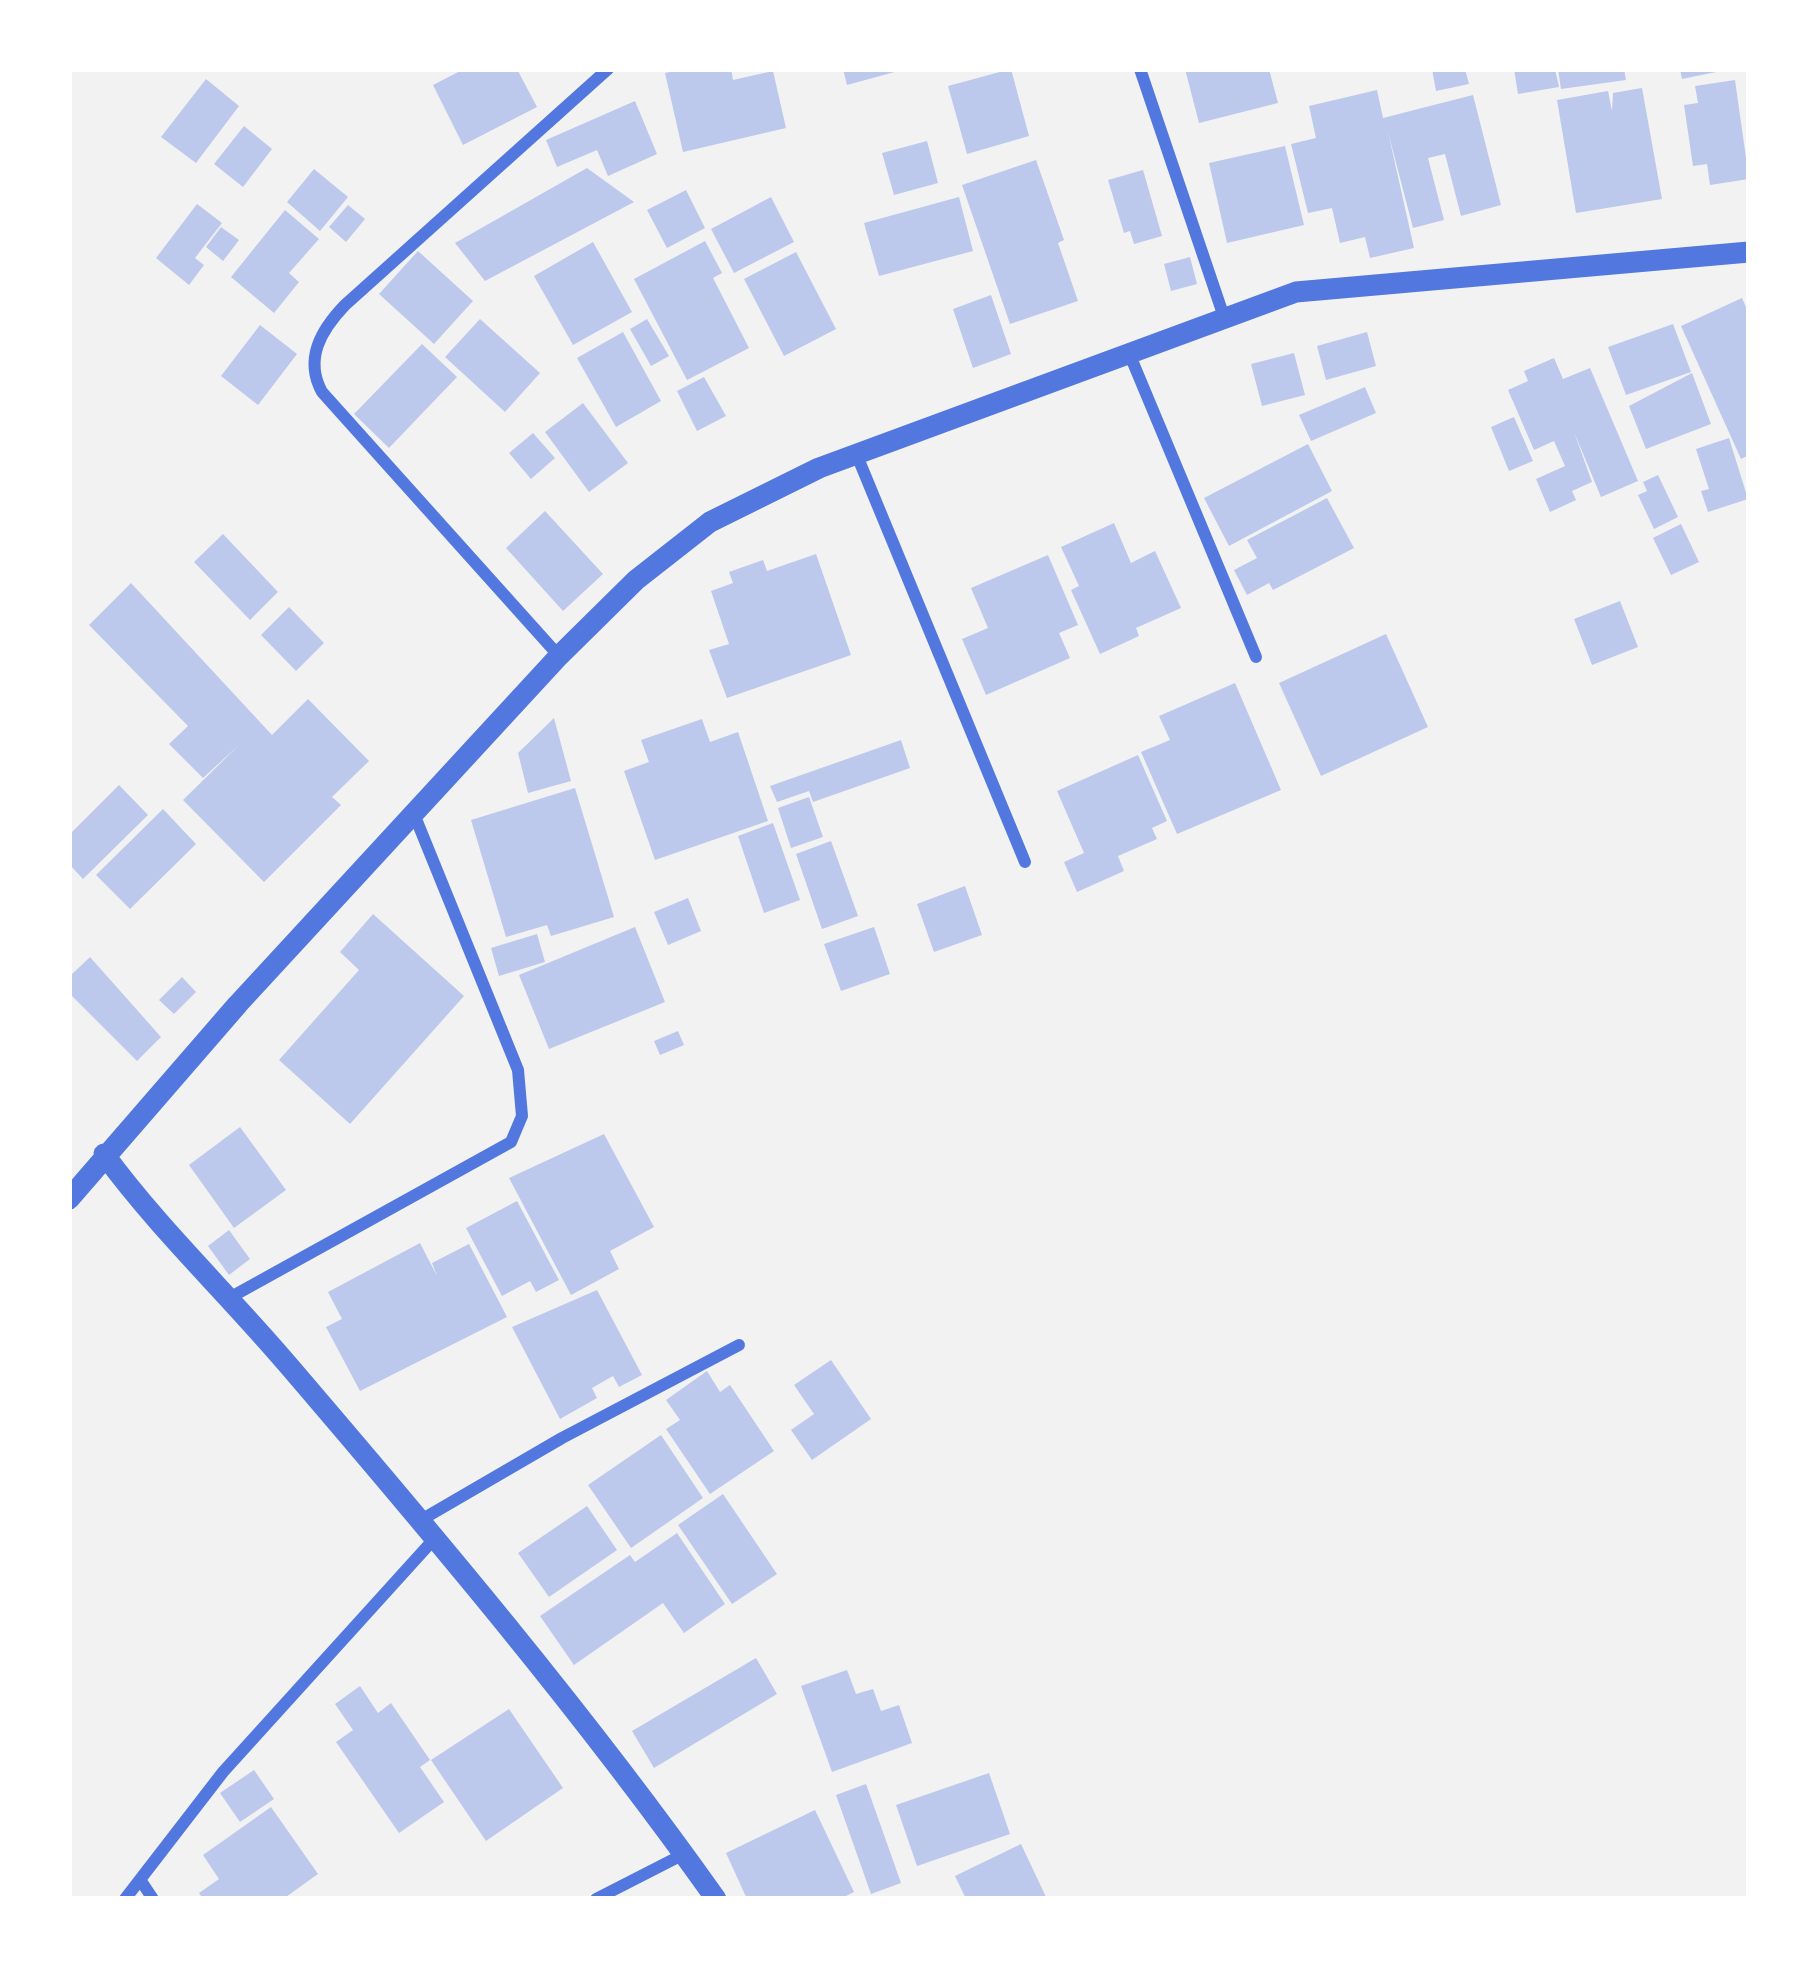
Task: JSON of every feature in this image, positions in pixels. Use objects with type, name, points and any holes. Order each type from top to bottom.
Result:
[{"type":"street","points":[[560,656],[322,392],[313,361],[329,322],[345,304],[608,69]]},
{"type":"street","points":[[1140,69],[1224,317]]},
{"type":"street","points":[[69,1198],[413,812],[560,656],[636,580],[710,522],[782,483],[1296,292],[1749,252]]},
{"type":"street","points":[[1128,352],[1256,657]]},
{"type":"street","points":[[858,458],[1025,862]]},
{"type":"street","points":[[231,1297],[511,1142],[522,1116],[518,1070],[473,970],[413,812]]},
{"type":"street","points":[[104,1154],[142,1206],[231,1297],[428,1529],[716,1899]]},
{"type":"street","points":[[125,1899],[223,1772],[428,1529],[562,1438],[740,1345]]},
{"type":"street","points":[[596,1899],[684,1854]]},
{"type":"street","points":[[141,1881],[153,1899]]},
{"type":"building","points":[[464,69],[517,69],[537,107],[463,145],[433,85]]},
{"type":"building","points":[[731,69],[733,80],[773,71],[786,128],[683,152],[665,73]]},
{"type":"building","points":[[843,69],[902,69],[902,70],[847,85]]},
{"type":"building","points":[[1011,69],[1029,136],[967,154],[948,86]]},
{"type":"building","points":[[1185,69],[1269,69],[1278,103],[1199,123]]},
{"type":"building","points":[[1432,69],[1465,69],[1469,84],[1436,91]]},
{"type":"building","points":[[1514,69],[1555,69],[1559,87],[1518,94]]},
{"type":"building","points":[[1558,69],[1624,69],[1626,80],[1561,89]]},
{"type":"building","points":[[1680,69],[1721,69],[1721,71],[1682,79]]},
{"type":"building","points":[[206,79],[239,106],[196,163],[161,137]]},
{"type":"building","points":[[1735,80],[1749,179],[1710,185],[1707,164],[1693,166],[1684,105],[1698,103],[1695,86]]},
{"type":"building","points":[[1642,88],[1662,199],[1576,213],[1557,100],[1608,91],[1612,111],[1613,93]]},
{"type":"building","points":[[1377,90],[1383,118],[1473,95],[1501,205],[1461,216],[1445,154],[1428,158],[1444,220],[1413,228],[1388,132],[1414,248],[1370,258],[1365,237],[1340,243],[1332,208],[1308,213],[1291,144],[1316,138],[1309,106]]},
{"type":"building","points":[[635,101],[657,154],[608,176],[597,150],[557,167],[546,140]]},
{"type":"building","points":[[244,126],[272,149],[243,187],[214,164]]},
{"type":"building","points":[[927,141],[938,183],[894,195],[882,153]]},
{"type":"building","points":[[1285,146],[1304,225],[1227,243],[1209,163]]},
{"type":"building","points":[[1036,160],[1064,240],[1058,243],[1078,301],[1010,324],[962,185]]},
{"type":"building","points":[[587,168],[634,202],[485,281],[455,243]]},
{"type":"building","points":[[314,169],[348,197],[320,231],[287,202]]},
{"type":"building","points":[[1143,170],[1162,236],[1134,244],[1130,231],[1124,233],[1108,180]]},
{"type":"building","points":[[686,190],[705,228],[667,248],[647,210]]},
{"type":"building","points":[[771,197],[794,242],[734,273],[711,229]]},
{"type":"building","points":[[959,197],[973,251],[879,276],[864,223]]},
{"type":"building","points":[[197,204],[222,223],[195,258],[204,265],[189,285],[156,258]]},
{"type":"building","points":[[348,205],[365,219],[346,242],[329,227]]},
{"type":"building","points":[[285,210],[319,239],[289,273],[299,282],[274,313],[231,277]]},
{"type":"building","points":[[221,227],[239,240],[223,261],[206,247]]},
{"type":"building","points":[[705,241],[722,273],[713,278],[749,348],[687,380],[634,279]]},
{"type":"building","points":[[593,242],[632,312],[573,345],[534,276]]},
{"type":"building","points":[[418,251],[473,301],[434,344],[379,294]]},
{"type":"building","points":[[796,252],[836,329],[784,356],[744,279]]},
{"type":"building","points":[[1190,257],[1197,284],[1171,291],[1164,264]]},
{"type":"building","points":[[991,295],[1011,354],[973,368],[953,309]]},
{"type":"building","points":[[1742,298],[1749,314],[1749,455],[1741,459],[1681,326]]},
{"type":"building","points":[[480,319],[540,373],[505,412],[445,357]]},
{"type":"building","points":[[647,319],[669,356],[651,366],[630,329]]},
{"type":"building","points":[[1673,324],[1691,372],[1626,395],[1608,347]]},
{"type":"building","points":[[260,325],[297,354],[258,405],[221,376]]},
{"type":"building","points":[[623,332],[661,401],[616,427],[577,358]]},
{"type":"building","points":[[1367,332],[1376,366],[1326,380],[1317,346]]},
{"type":"building","points":[[422,344],[457,377],[389,448],[354,414]]},
{"type":"building","points":[[1294,353],[1305,395],[1262,406],[1251,364]]},
{"type":"building","points":[[1554,358],[1563,379],[1590,368],[1638,481],[1601,497],[1574,432],[1592,482],[1572,491],[1576,500],[1550,512],[1536,479],[1565,466],[1554,441],[1534,450],[1508,390],[1528,381],[1524,371]]},
{"type":"building","points":[[1692,373],[1711,424],[1646,449],[1629,406]]},
{"type":"building","points":[[704,377],[726,416],[697,431],[677,391]]},
{"type":"building","points":[[1365,387],[1376,413],[1311,441],[1299,415]]},
{"type":"building","points":[[583,403],[628,463],[589,492],[545,432]]},
{"type":"building","points":[[1514,417],[1533,461],[1509,471],[1491,427]]},
{"type":"building","points":[[533,433],[555,458],[531,479],[509,453]]},
{"type":"building","points":[[1729,438],[1748,499],[1708,512],[1701,491],[1709,489],[1696,449]]},
{"type":"building","points":[[1308,444],[1332,491],[1229,546],[1204,498]]},
{"type":"building","points":[[1658,475],[1678,517],[1654,529],[1638,495],[1647,491],[1643,482]]},
{"type":"building","points":[[1327,498],[1354,548],[1273,590],[1269,583],[1247,595],[1234,570],[1257,558],[1247,540]]},
{"type":"building","points":[[545,511],[603,574],[563,611],[506,548]]},
{"type":"building","points":[[1114,523],[1131,563],[1155,551],[1181,608],[1136,628],[1139,636],[1100,654],[1071,590],[1079,586],[1061,547]]},
{"type":"building","points":[[1681,524],[1699,562],[1671,575],[1653,538]]},
{"type":"building","points":[[223,534],[278,592],[250,620],[194,562]]},
{"type":"building","points":[[816,554],[851,655],[727,698],[709,650],[729,644],[711,591],[733,583],[729,572],[763,560],[767,571]]},
{"type":"building","points":[[1048,555],[1078,625],[1059,633],[1070,658],[986,695],[962,639],[988,628],[971,588]]},
{"type":"building","points":[[131,583],[272,735],[308,699],[369,761],[332,797],[341,805],[264,882],[183,800],[239,745],[203,778],[169,744],[188,726],[89,625]]},
{"type":"building","points":[[1620,601],[1638,647],[1592,665],[1574,619]]},
{"type":"building","points":[[289,607],[324,643],[296,671],[261,635]]},
{"type":"building","points":[[1386,634],[1428,727],[1321,776],[1279,683]]},
{"type":"building","points":[[1235,683],[1281,790],[1177,834],[1141,752],[1170,740],[1159,716]]},
{"type":"building","points":[[554,718],[571,781],[528,793],[518,753]]},
{"type":"building","points":[[702,719],[710,742],[738,732],[768,821],[655,860],[624,771],[649,762],[641,740]]},
{"type":"building","points":[[901,740],[910,768],[813,802],[809,791],[777,802],[770,786]]},
{"type":"building","points":[[1138,755],[1167,821],[1152,828],[1157,839],[1118,856],[1124,871],[1077,892],[1064,862],[1084,853],[1057,791]]},
{"type":"building","points":[[119,785],[148,815],[83,879],[69,864],[69,835]]},
{"type":"building","points":[[575,788],[614,917],[551,936],[547,925],[506,937],[471,820]]},
{"type":"building","points":[[809,797],[823,837],[791,848],[778,808]]},
{"type":"building","points":[[163,809],[196,844],[130,909],[96,875]]},
{"type":"building","points":[[773,823],[800,900],[764,913],[738,836]]},
{"type":"building","points":[[831,841],[858,916],[822,929],[796,854]]},
{"type":"building","points":[[965,886],[982,935],[934,952],[917,904]]},
{"type":"building","points":[[688,898],[701,931],[668,945],[654,912]]},
{"type":"building","points":[[373,914],[464,996],[350,1124],[279,1060],[359,970],[340,952]]},
{"type":"building","points":[[635,927],[665,1002],[549,1049],[519,975]]},
{"type":"building","points":[[874,927],[890,974],[841,991],[824,944]]},
{"type":"building","points":[[537,934],[545,962],[499,976],[491,948]]},
{"type":"building","points":[[90,957],[161,1037],[137,1061],[69,993],[69,977]]},
{"type":"building","points":[[182,977],[196,992],[174,1014],[159,1000]]},
{"type":"building","points":[[678,1031],[684,1045],[660,1055],[654,1041]]},
{"type":"building","points":[[240,1127],[286,1190],[234,1228],[189,1165]]},
{"type":"building","points":[[604,1134],[654,1227],[610,1251],[619,1269],[571,1295],[509,1178]]},
{"type":"building","points":[[517,1201],[559,1280],[536,1292],[530,1281],[502,1296],[466,1228]]},
{"type":"building","points":[[229,1230],[250,1259],[229,1275],[208,1246]]},
{"type":"building","points":[[420,1243],[437,1276],[432,1263],[469,1244],[507,1317],[360,1391],[326,1327],[342,1319],[328,1292]]},
{"type":"building","points":[[597,1290],[642,1375],[619,1387],[613,1376],[592,1388],[597,1398],[560,1419],[512,1327]]},
{"type":"building","points":[[831,1360],[871,1419],[812,1460],[791,1430],[814,1414],[794,1385]]},
{"type":"building","points":[[707,1371],[720,1392],[730,1385],[774,1451],[710,1494],[666,1429],[680,1420],[666,1400]]},
{"type":"building","points":[[661,1435],[703,1498],[631,1548],[588,1485]]},
{"type":"building","points":[[723,1494],[777,1574],[732,1604],[678,1525]]},
{"type":"building","points":[[587,1506],[617,1550],[549,1597],[518,1553]]},
{"type":"building","points":[[677,1533],[725,1604],[684,1633],[663,1603],[574,1665],[540,1616],[630,1555],[635,1562]]},
{"type":"building","points":[[756,1658],[777,1694],[654,1768],[632,1731]]},
{"type":"building","points":[[847,1670],[856,1694],[873,1689],[881,1711],[899,1705],[912,1743],[832,1772],[801,1686]]},
{"type":"building","points":[[360,1686],[378,1713],[391,1703],[430,1760],[420,1767],[444,1802],[399,1833],[336,1742],[353,1730],[335,1704]]},
{"type":"building","points":[[509,1709],[563,1788],[486,1841],[431,1760]]},
{"type":"building","points":[[254,1770],[274,1799],[240,1822],[220,1793]]},
{"type":"building","points":[[989,1773],[1010,1834],[917,1866],[896,1805]]},
{"type":"building","points":[[866,1784],[901,1883],[871,1894],[836,1795]]},
{"type":"building","points":[[271,1807],[318,1874],[283,1899],[203,1899],[199,1893],[219,1879],[203,1855]]},
{"type":"building","points":[[815,1810],[854,1892],[840,1899],[747,1899],[726,1853]]},
{"type":"building","points":[[1021,1844],[1047,1899],[966,1899],[955,1876]]}]
